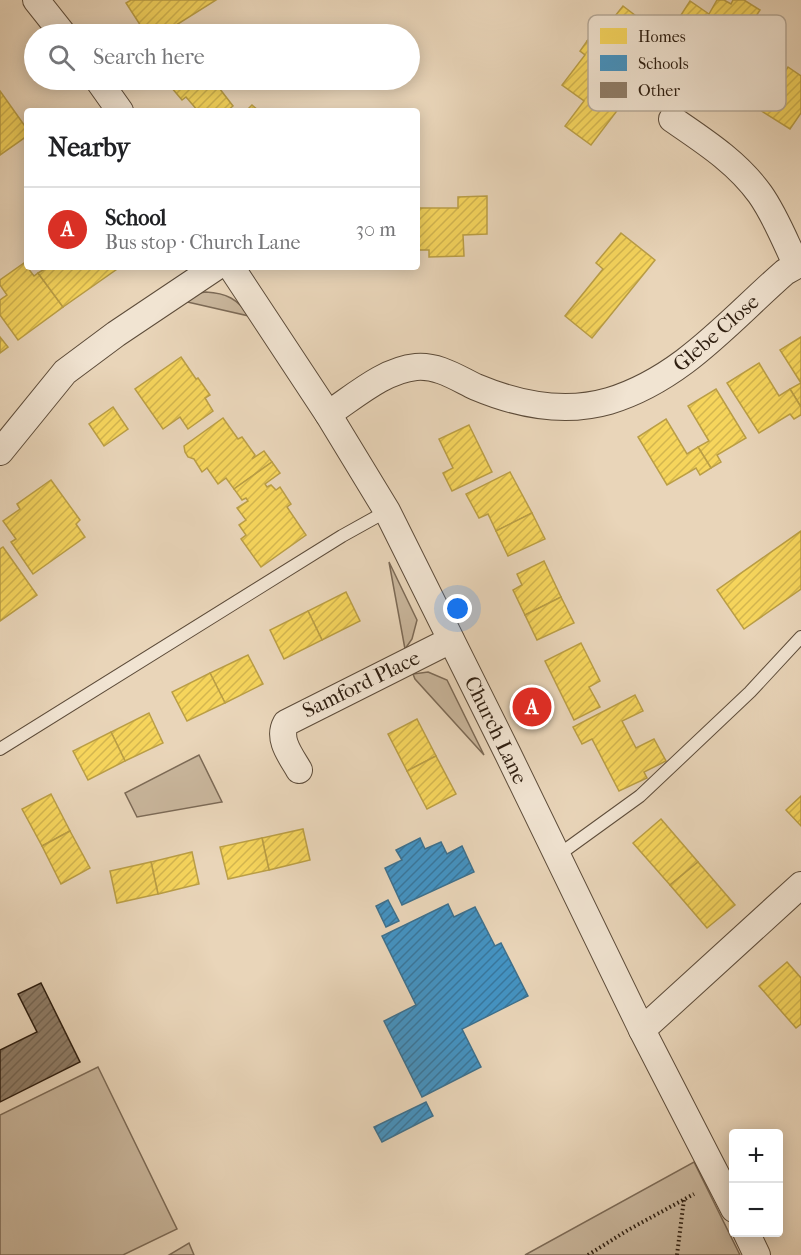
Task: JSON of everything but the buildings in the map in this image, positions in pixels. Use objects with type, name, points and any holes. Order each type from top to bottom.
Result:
[{"type":"street","points":[[36,0],[55,24]]},
{"type":"street","points":[[105,90],[118,108]]},
{"type":"street","name":"Glebe Close","points":[[328,414],[384,378],[402,370],[417,367],[434,368],[504,398],[530,405],[555,408],[608,401],[661,379],[689,360],[773,283],[799,264],[759,193],[723,155],[672,119]]},
{"type":"street","points":[[0,452],[65,372],[99,346],[212,270]]},
{"type":"street","name":"Church Lane","points":[[233,270],[328,414],[387,511],[642,1030],[729,1200]]},
{"type":"street","name":"Samford Place","points":[[299,770],[283,740],[283,728],[286,723],[451,640]]},
{"type":"street","points":[[642,1030],[801,885]]},
{"type":"street","points":[[748,1237],[757,1255]]},
{"type":"lane","points":[[0,749],[342,536],[387,511]]},
{"type":"lane","points":[[557,856],[640,796],[750,692],[801,637]]},
{"type":"path","points":[[588,1255],[718,1181]]},
{"type":"path","points":[[677,1255],[684,1199]]},
{"type":"shaded area","points":[[206,292],[231,298],[249,316],[183,301]]},
{"type":"shaded area","points":[[389,562],[417,620],[412,639],[405,649]]},
{"type":"shaded area","points":[[428,672],[447,680],[484,755],[413,674]]},
{"type":"shaded area","points":[[199,755],[222,802],[137,817],[125,793]]},
{"type":"shaded area","points":[[98,1067],[177,1229],[123,1255],[0,1255],[0,1115]]},
{"type":"shaded area","points":[[694,1162],[729,1237],[740,1255],[525,1255]]},
{"type":"shaded area","points":[[189,1243],[194,1255],[169,1255]]},
{"type":"place","name":"School","points":[[532,707]]}]
